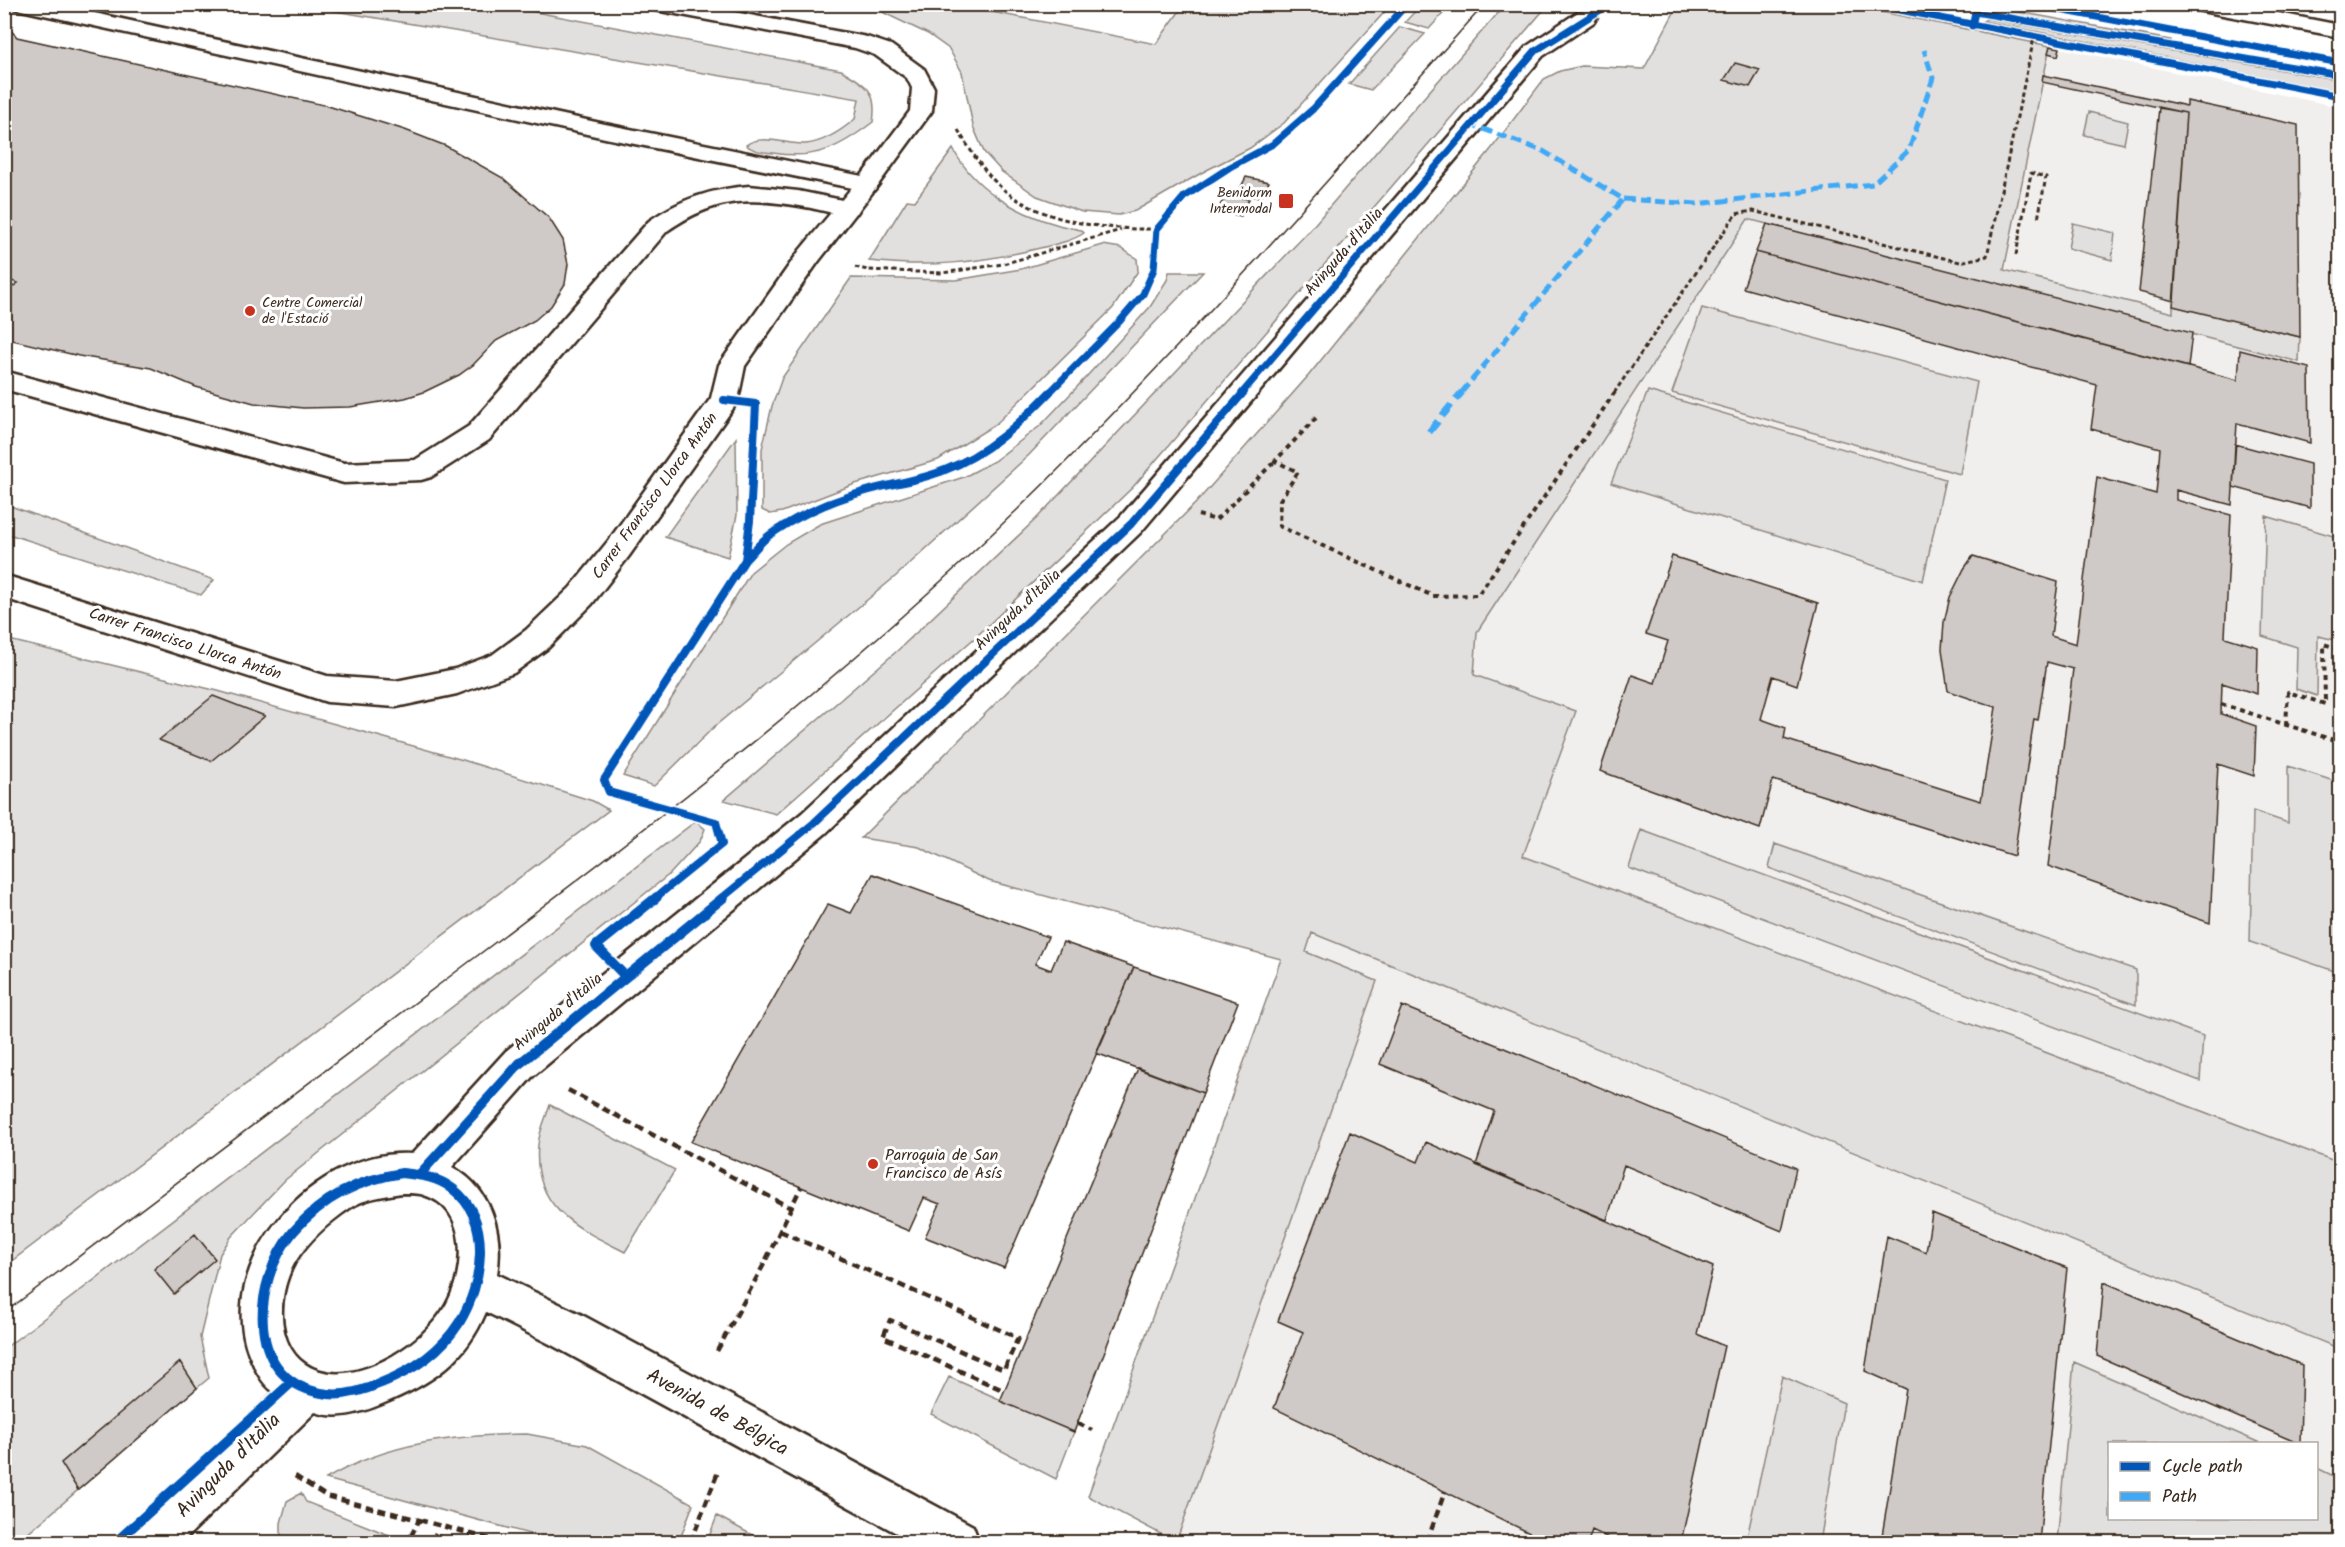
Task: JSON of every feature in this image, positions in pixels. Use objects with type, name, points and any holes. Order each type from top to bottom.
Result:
[{"type":"street","points":[[21,4],[605,131],[867,184]]},
{"type":"street","points":[[655,4],[859,42],[883,50],[916,74],[923,88],[921,111]]},
{"type":"street","points":[[2196,4],[2340,32]]},
{"type":"street","name":"Avinguda d'Itàlia","points":[[419,1175],[519,1064],[814,823],[1131,524],[1535,51],[1586,17]]},
{"type":"street","name":"Carrer Francisco Llorca Antón","points":[[4,586],[327,689],[396,694],[457,681],[503,663],[537,639],[581,596],[619,548],[724,400],[732,365],[809,255],[867,184],[921,111]]},
{"type":"street","points":[[4,380],[344,473],[421,470],[479,433],[658,226],[675,211],[706,198],[735,192],[773,194],[848,208]]},
{"type":"street","points":[[402,1173],[419,1175],[433,1178],[460,1192],[476,1218],[482,1250],[476,1285],[459,1322],[432,1354],[397,1378],[360,1392],[323,1394],[292,1382],[271,1360],[260,1328],[263,1292],[276,1257],[300,1223],[332,1196],[366,1179],[402,1173]]},
{"type":"street","name":"Avenida de Bélgica","points":[[476,1285],[565,1329],[957,1542]]},
{"type":"street","name":"Avinguda d'Itàlia","points":[[150,1542],[308,1388]]},
{"type":"path","points":[[635,799],[609,792],[604,780],[745,560],[769,535],[812,512],[869,490],[908,482],[946,470],[985,450],[1017,426],[1120,321],[1143,294],[1154,269],[1157,229],[1184,197],[1230,166],[1273,144],[1313,109],[1407,4]]},
{"type":"path","points":[[1869,4],[1972,26],[2340,96]]},
{"type":"path","points":[[1972,26],[1975,12],[2340,75]]},
{"type":"path","points":[[1275,461],[1298,472],[1280,500],[1279,526],[1433,597],[1478,596],[1736,214],[1753,211],[1960,262],[1987,256],[2034,38]]},
{"type":"path","points":[[921,111],[946,114],[982,168],[1010,195],[1047,212],[1121,230]]},
{"type":"path","points":[[2016,255],[2031,173],[2046,177],[2038,219]]},
{"type":"path","points":[[809,255],[867,270],[942,273],[1002,264],[1121,230],[1157,229]]},
{"type":"path","points":[[724,400],[756,404],[750,521],[745,560]]},
{"type":"path","points":[[1148,504],[1216,519],[1316,418]]},
{"type":"path","points":[[2286,725],[2288,692],[2325,704],[2324,644],[2340,649]]},
{"type":"path","points":[[2221,704],[2340,742]]},
{"type":"path","points":[[519,1064],[791,1208]]},
{"type":"path","points":[[738,1311],[801,1187]]},
{"type":"path","points":[[780,1231],[1018,1338],[1004,1370],[890,1320],[883,1337],[1005,1391]]},
{"type":"path","points":[[692,1542],[735,1423]]},
{"type":"path","points":[[1077,1423],[1092,1430]]},
{"type":"path","points":[[249,1447],[326,1496],[502,1542]]},
{"type":"path","points":[[1427,1542],[1445,1491]]},
{"type":"path","points":[[408,1542],[419,1520]]},
{"type":"path","points":[[1430,1536],[1442,1542]]},
{"type":"shaded area","points":[[1506,4],[1548,5],[1133,487],[979,634],[776,814],[724,800],[897,651],[1037,518],[1308,232]]},
{"type":"shaded area","points":[[299,5],[498,5],[841,70],[857,80],[872,95],[873,122],[838,145],[815,153],[788,155],[762,152],[746,145],[759,140],[806,144],[832,135],[855,119],[859,99]]},
{"type":"shaded area","points":[[880,5],[956,5],[1156,44],[1184,5],[1391,5],[1284,123],[1250,148],[1135,211],[1119,215],[1082,212],[1037,196],[1002,172],[984,152],[973,126],[962,72],[949,49],[928,34],[884,13]]},
{"type":"shaded area","points":[[1421,5],[1451,5],[1429,29],[1405,22]]},
{"type":"shaded area","points":[[1678,5],[1847,5],[2050,46],[2004,270],[2173,313],[2173,306],[2300,337],[2299,362],[1748,219],[1477,632],[1474,675],[1576,711],[1523,856],[2340,1163],[2340,1349],[1312,933],[1306,952],[1377,981],[1176,1542],[1088,1496],[1281,959],[989,881],[919,847],[861,838],[1195,504],[1309,375],[1492,148],[1544,79],[1560,71],[1582,66],[1644,69]]},
{"type":"shaded area","points":[[1914,5],[1982,5],[2171,41],[1967,7],[1942,10]]},
{"type":"shaded area","points":[[1987,19],[2340,80],[2340,92],[1983,21]]},
{"type":"shaded area","points":[[1400,27],[1425,34],[1371,90],[1349,84]]},
{"type":"shaded area","points":[[2050,46],[2340,107],[2340,1542],[1177,1542],[1088,1496],[1281,959],[1048,898],[1477,632],[1748,219],[2002,284]]},
{"type":"shaded area","points":[[2089,112],[2128,122],[2124,144],[2084,135]]},
{"type":"shaded area","points":[[953,149],[977,180],[1008,204],[1043,220],[1081,230],[1084,233],[1054,245],[973,261],[912,264],[869,261],[907,200],[915,201]]},
{"type":"shaded area","points":[[2073,223],[2115,233],[2112,260],[2068,248]]},
{"type":"shaded area","points":[[1103,245],[1121,248],[1137,259],[1138,271],[1113,308],[996,424],[938,460],[855,484],[782,512],[770,514],[762,510],[762,449],[772,406],[782,378],[851,278],[956,280],[1021,269]]},
{"type":"shaded area","points":[[1169,272],[1203,272],[1029,455],[896,576],[715,726],[654,786],[623,776],[751,572],[786,544],[820,524],[964,477],[994,461],[1040,426],[1077,387],[1150,307],[1167,280]]},
{"type":"shaded area","points":[[1702,308],[1977,382],[1960,474],[1672,393]]},
{"type":"shaded area","points":[[1648,391],[1945,479],[1923,581],[1611,483]]},
{"type":"shaded area","points":[[736,438],[737,515],[728,557],[665,537]]},
{"type":"shaded area","points":[[5,504],[214,580],[201,595],[5,533]]},
{"type":"shaded area","points":[[2266,516],[2340,538],[2340,641],[2318,636],[2317,696],[2296,689],[2297,647],[2262,636]]},
{"type":"shaded area","points":[[5,639],[218,691],[463,760],[593,801],[609,810],[5,1266]]},
{"type":"shaded area","points":[[2288,766],[2340,783],[2340,973],[2250,942],[2253,811],[2288,823]]},
{"type":"shaded area","points":[[696,821],[705,829],[700,841],[671,873],[285,1180],[231,1237],[220,1254],[200,1337],[209,1378],[197,1388],[180,1363],[62,1463],[78,1490],[18,1542],[5,1542],[5,1348]]},
{"type":"shaded area","points":[[1641,830],[2203,1036],[2200,1081],[1629,868]]},
{"type":"shaded area","points":[[1775,844],[2136,970],[2136,1005],[1769,868]]},
{"type":"shaded area","points":[[550,1105],[675,1170],[625,1252],[575,1224],[550,1201],[542,1185],[538,1167],[538,1145]]},
{"type":"shaded area","points":[[2074,1362],[2258,1442],[2108,1442],[2108,1520],[2318,1520],[2318,1468],[2340,1479],[2340,1542],[2057,1542]]},
{"type":"shaded area","points":[[1782,1376],[1844,1403],[1820,1542],[1746,1542]]},
{"type":"shaded area","points":[[949,1377],[1074,1432],[1056,1479],[931,1414]]},
{"type":"shaded area","points":[[527,1434],[587,1445],[693,1504],[679,1542],[559,1542],[326,1479],[374,1456],[423,1443],[474,1436]]},
{"type":"shaded area","points":[[301,1493],[306,1502],[394,1537],[392,1542],[281,1542],[281,1523],[287,1501]]},
{"type":"shaded area","points":[[717,1516],[765,1542],[707,1542]]},
{"type":"building","points":[[4,23],[17,37],[328,106],[405,130],[446,146],[503,178],[549,218],[563,240],[568,264],[565,284],[551,306],[535,320],[496,341],[473,365],[459,375],[424,392],[405,398],[350,407],[303,408],[254,403],[196,387],[151,368],[79,356],[4,338],[4,293],[18,283],[4,279]]},
{"type":"building","points":[[2050,46],[2060,48],[2058,56],[2048,53]]},
{"type":"building","points":[[1735,63],[1760,70],[1750,87],[1724,80]]},
{"type":"building","points":[[2043,75],[2187,106],[2187,101],[2298,125],[2300,337],[2173,306],[2186,113],[2042,82]]},
{"type":"building","points":[[2159,108],[2186,113],[2174,301],[2139,292]]},
{"type":"building","points":[[1246,177],[1269,182],[1261,198],[1238,193]]},
{"type":"building","points":[[1226,195],[1249,199],[1241,216],[1217,211]]},
{"type":"building","points":[[1767,224],[2192,333],[2188,367],[1756,252]]},
{"type":"building","points":[[1756,252],[2238,380],[2240,350],[2309,368],[2310,443],[2237,423],[2232,505],[2176,490],[2176,500],[2231,515],[2225,637],[2258,647],[2257,694],[2222,683],[2221,714],[2256,726],[2254,776],[2218,764],[2210,923],[2048,866],[2073,669],[2047,662],[2038,720],[2034,719],[2014,856],[1773,780],[1760,829],[1600,771],[1632,675],[1655,683],[1668,641],[1646,634],[1672,556],[1818,603],[1797,685],[1773,676],[1761,719],[1786,728],[1784,739],[1981,801],[1996,707],[1948,691],[1942,649],[1944,622],[1950,597],[1964,569],[1973,556],[2058,582],[2051,636],[2076,644],[2097,477],[2156,494],[2160,448],[2091,429],[2097,385],[1743,288]]},
{"type":"building","points":[[2235,444],[2310,464],[2310,508],[2233,487]]},
{"type":"building","points":[[213,696],[265,716],[211,761],[159,740]]},
{"type":"building","points":[[873,874],[1048,937],[1035,964],[1051,970],[1063,942],[1134,967],[1004,1268],[925,1237],[940,1204],[924,1198],[909,1231],[691,1142],[828,904],[851,913]]},
{"type":"building","points":[[1134,967],[1238,1002],[1203,1093],[1096,1053]]},
{"type":"building","points":[[1402,1006],[1796,1168],[1782,1231],[1624,1165],[1607,1220],[1476,1165],[1494,1111],[1380,1064]]},
{"type":"building","points":[[1138,1068],[1203,1093],[1074,1432],[1000,1401]]},
{"type":"building","points":[[1350,1132],[1418,1162],[1426,1142],[1713,1267],[1697,1334],[1724,1346],[1681,1542],[1617,1542],[1592,1530],[1588,1542],[1548,1542],[1274,1408],[1303,1332],[1278,1321]]},
{"type":"building","points":[[1932,1213],[2067,1268],[2039,1542],[1881,1542],[1906,1389],[1865,1371],[1887,1236],[1926,1252]]},
{"type":"building","points":[[195,1234],[215,1259],[174,1294],[154,1269]]},
{"type":"building","points":[[2104,1282],[2302,1365],[2300,1442],[2295,1442],[2097,1356]]},
{"type":"building","points":[[180,1362],[197,1388],[78,1490],[61,1463]]},
{"type":"building","points":[[434,1534],[461,1542],[430,1542]]},
{"type":"tram line","points":[[4,1313],[608,857],[749,746],[886,630],[1018,509],[1139,386],[1256,260],[1485,4]]},
{"type":"marked path","points":[[1623,199],[1697,204],[1873,184],[1909,150],[1933,78],[1924,50]]},
{"type":"marked path","points":[[1429,432],[1623,199],[1543,151],[1472,125]]},
{"type":"cycle path","points":[[625,976],[596,946],[722,844],[716,822],[609,792],[604,780],[745,560],[769,535],[812,511],[869,490],[908,482],[946,470],[985,450],[1017,426],[1120,321],[1143,294],[1154,269],[1157,229],[1184,197],[1230,167],[1273,144],[1313,109],[1407,4]]},
{"type":"cycle path","points":[[419,1175],[519,1064],[814,823],[1131,524],[1535,51],[1610,4]]},
{"type":"cycle path","points":[[1869,4],[2340,96]]},
{"type":"cycle path","points":[[2028,4],[2340,63]]},
{"type":"cycle path","points":[[1972,26],[1975,12],[2340,75]]},
{"type":"cycle path","points":[[724,400],[756,404],[750,521],[745,560]]},
{"type":"cycle path","points":[[402,1173],[433,1178],[453,1189],[467,1203],[475,1221],[480,1240],[476,1282],[460,1321],[427,1358],[398,1376],[369,1388],[356,1392],[328,1394],[300,1385],[283,1373],[271,1358],[264,1340],[261,1320],[263,1299],[276,1258],[299,1225],[338,1192],[364,1181],[402,1173]]},
{"type":"cycle path","points":[[116,1542],[292,1382]]},
{"type":"place","name":"Benidorm Intermodal","points":[[1286,201]]},
{"type":"place","name":"Centre Comercial de l'Estació","points":[[250,311]]},
{"type":"place","name":"Parroquia de San Francisco de Asís","points":[[873,1164]]}]
